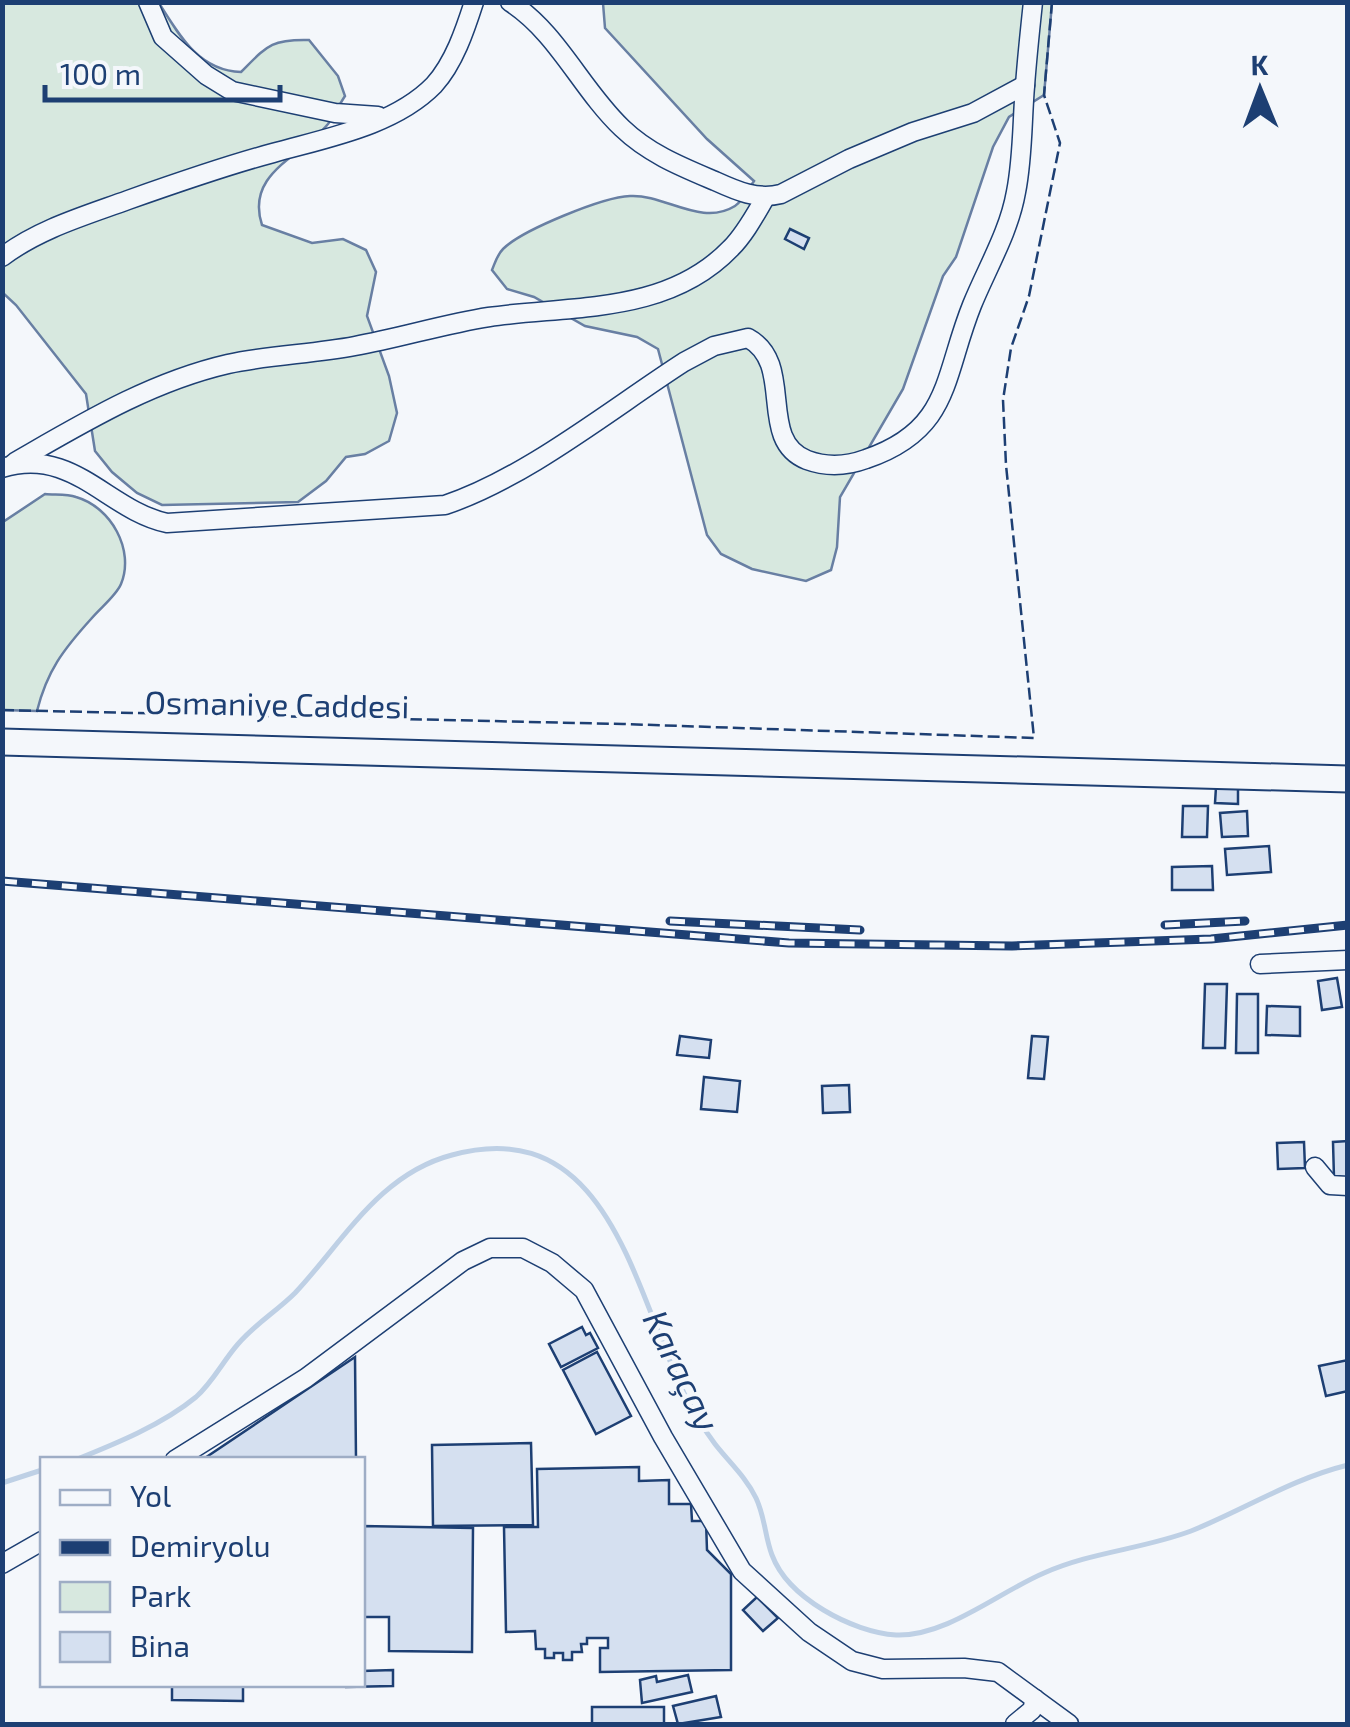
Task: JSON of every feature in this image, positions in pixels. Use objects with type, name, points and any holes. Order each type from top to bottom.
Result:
[{"type":"highway","name":"Osmaniye Caddesi","points":[[2,733],[551,742],[1348,767]]},
{"type":"highway","points":[[2,742],[1348,779]]},
{"type":"street","points":[[148,2],[164,37],[206,75],[232,91],[335,113],[388,116]]},
{"type":"street","points":[[2,257],[67,222],[388,116],[435,83],[460,41],[474,2]]},
{"type":"street","points":[[5,467],[59,467],[90,482],[135,513],[166,524],[445,505],[477,494],[513,474],[684,362],[734,339],[748,338],[761,345],[772,362],[782,438],[794,453],[829,465],[856,463],[911,440],[940,400],[966,319],[1011,216],[1021,154],[1033,2]]},
{"type":"street","points":[[512,3],[539,25],[601,105],[640,143],[660,157],[707,178],[765,198],[781,194],[887,142],[973,113],[1025,86]]},
{"type":"street","points":[[5,467],[104,410],[226,364],[350,347],[493,317],[628,303],[681,283],[728,252],[765,198]]},
{"type":"street","points":[[1260,964],[1348,960]]},
{"type":"street","points":[[1314,1167],[1330,1185],[1348,1186]]},
{"type":"street","points":[[180,1457],[306,1378],[463,1262],[490,1248],[523,1248],[552,1262],[584,1290],[663,1438],[742,1570],[809,1632],[852,1661],[883,1670],[964,1668],[998,1672],[1069,1724]]},
{"type":"street","points":[[2,1564],[40,1542]]},
{"type":"street","points":[[1016,1724],[1032,1710],[1035,1699]]},
{"type":"green space","points":[[2,3],[159,3],[183,39],[202,58],[226,70],[241,72],[270,46],[309,40],[338,76],[345,96],[317,136],[268,179],[259,207],[262,225],[312,243],[343,239],[366,250],[376,272],[367,316],[389,376],[397,413],[389,441],[365,454],[346,457],[326,481],[298,502],[162,505],[137,493],[112,472],[95,451],[86,394],[3,293]]},
{"type":"green space","points":[[603,3],[1052,3],[1044,95],[1009,117],[993,147],[956,257],[943,276],[903,389],[840,497],[837,547],[831,570],[806,581],[752,569],[721,554],[707,535],[658,349],[637,337],[585,326],[534,297],[507,289],[492,270],[501,251],[513,241],[583,208],[630,196],[696,212],[722,212],[738,204],[754,181],[707,139],[605,28]]},
{"type":"green space","points":[[45,494],[76,497],[100,510],[122,544],[125,571],[115,593],[57,662],[37,711],[3,710],[3,522]]},
{"type":"building","points":[[790,229],[809,238],[804,249],[785,239]]},
{"type":"building","points":[[1216,787],[1238,788],[1238,804],[1215,803]]},
{"type":"building","points":[[1183,806],[1208,806],[1207,837],[1182,837]]},
{"type":"building","points":[[1247,811],[1248,836],[1222,837],[1220,813]]},
{"type":"building","points":[[1269,846],[1271,872],[1227,875],[1225,849]]},
{"type":"building","points":[[1212,866],[1213,890],[1172,890],[1172,867]]},
{"type":"building","points":[[1337,978],[1342,1007],[1322,1010],[1318,981]]},
{"type":"building","points":[[1205,984],[1227,984],[1225,1048],[1203,1048]]},
{"type":"building","points":[[1237,994],[1258,994],[1258,1053],[1236,1053]]},
{"type":"building","points":[[1267,1006],[1300,1007],[1300,1036],[1266,1035]]},
{"type":"building","points":[[680,1036],[711,1040],[709,1058],[677,1055]]},
{"type":"building","points":[[1032,1036],[1048,1037],[1044,1079],[1028,1078]]},
{"type":"building","points":[[704,1077],[740,1081],[737,1112],[701,1109]]},
{"type":"building","points":[[849,1085],[850,1112],[823,1113],[822,1086]]},
{"type":"building","points":[[1348,1141],[1348,1178],[1334,1178],[1333,1142]]},
{"type":"building","points":[[1304,1142],[1305,1168],[1278,1169],[1277,1143]]},
{"type":"building","points":[[582,1327],[598,1348],[561,1367],[549,1344]]},
{"type":"building","points":[[597,1352],[631,1416],[596,1434],[563,1370]]},
{"type":"building","points":[[355,1357],[356,1457],[206,1457]]},
{"type":"building","points":[[1348,1360],[1348,1391],[1326,1396],[1319,1366]]},
{"type":"building","points":[[531,1443],[533,1525],[433,1526],[432,1445]]},
{"type":"building","points":[[639,1467],[639,1481],[669,1480],[669,1504],[691,1504],[692,1521],[706,1521],[707,1550],[731,1574],[731,1670],[600,1672],[600,1648],[608,1648],[608,1638],[587,1638],[587,1644],[581,1644],[582,1652],[572,1652],[572,1660],[563,1660],[563,1653],[545,1658],[545,1649],[536,1649],[535,1631],[506,1632],[504,1527],[538,1527],[537,1469]]},
{"type":"building","points":[[365,1526],[473,1528],[472,1652],[389,1651],[389,1617],[365,1617]]},
{"type":"building","points":[[757,1597],[778,1618],[763,1631],[743,1610]]},
{"type":"building","points":[[393,1670],[393,1686],[365,1687],[365,1671]]},
{"type":"building","points":[[688,1675],[692,1692],[642,1703],[640,1680],[656,1676],[657,1682]]},
{"type":"building","points":[[172,1687],[243,1687],[243,1701],[172,1700]]},
{"type":"building","points":[[716,1696],[721,1717],[678,1724],[673,1706]]},
{"type":"building","points":[[592,1707],[664,1707],[664,1724],[592,1724]]},
{"type":"waterway","name":"Karaçay","points":[[82,1457],[153,1425],[196,1397],[245,1337],[295,1293],[364,1212],[403,1177],[452,1155],[505,1149],[547,1160],[581,1185],[608,1220],[630,1262],[687,1400],[756,1498],[780,1571],[824,1610],[860,1627],[896,1635],[934,1629],[1062,1566],[1191,1531],[1287,1486],[1348,1465]]},
{"type":"waterway","name":"Karaçay","points":[[2,1483],[40,1471]]},
{"type":"railway","points":[[2,881],[789,943],[1012,946],[1211,939],[1348,925]]},
{"type":"railway","points":[[670,921],[860,930]]},
{"type":"railway","points":[[1165,925],[1245,921]]},
{"type":"fence","points":[[2,710],[1034,738],[1003,400],[1011,348],[1029,296],[1060,143],[1044,95],[1052,2]]}]
